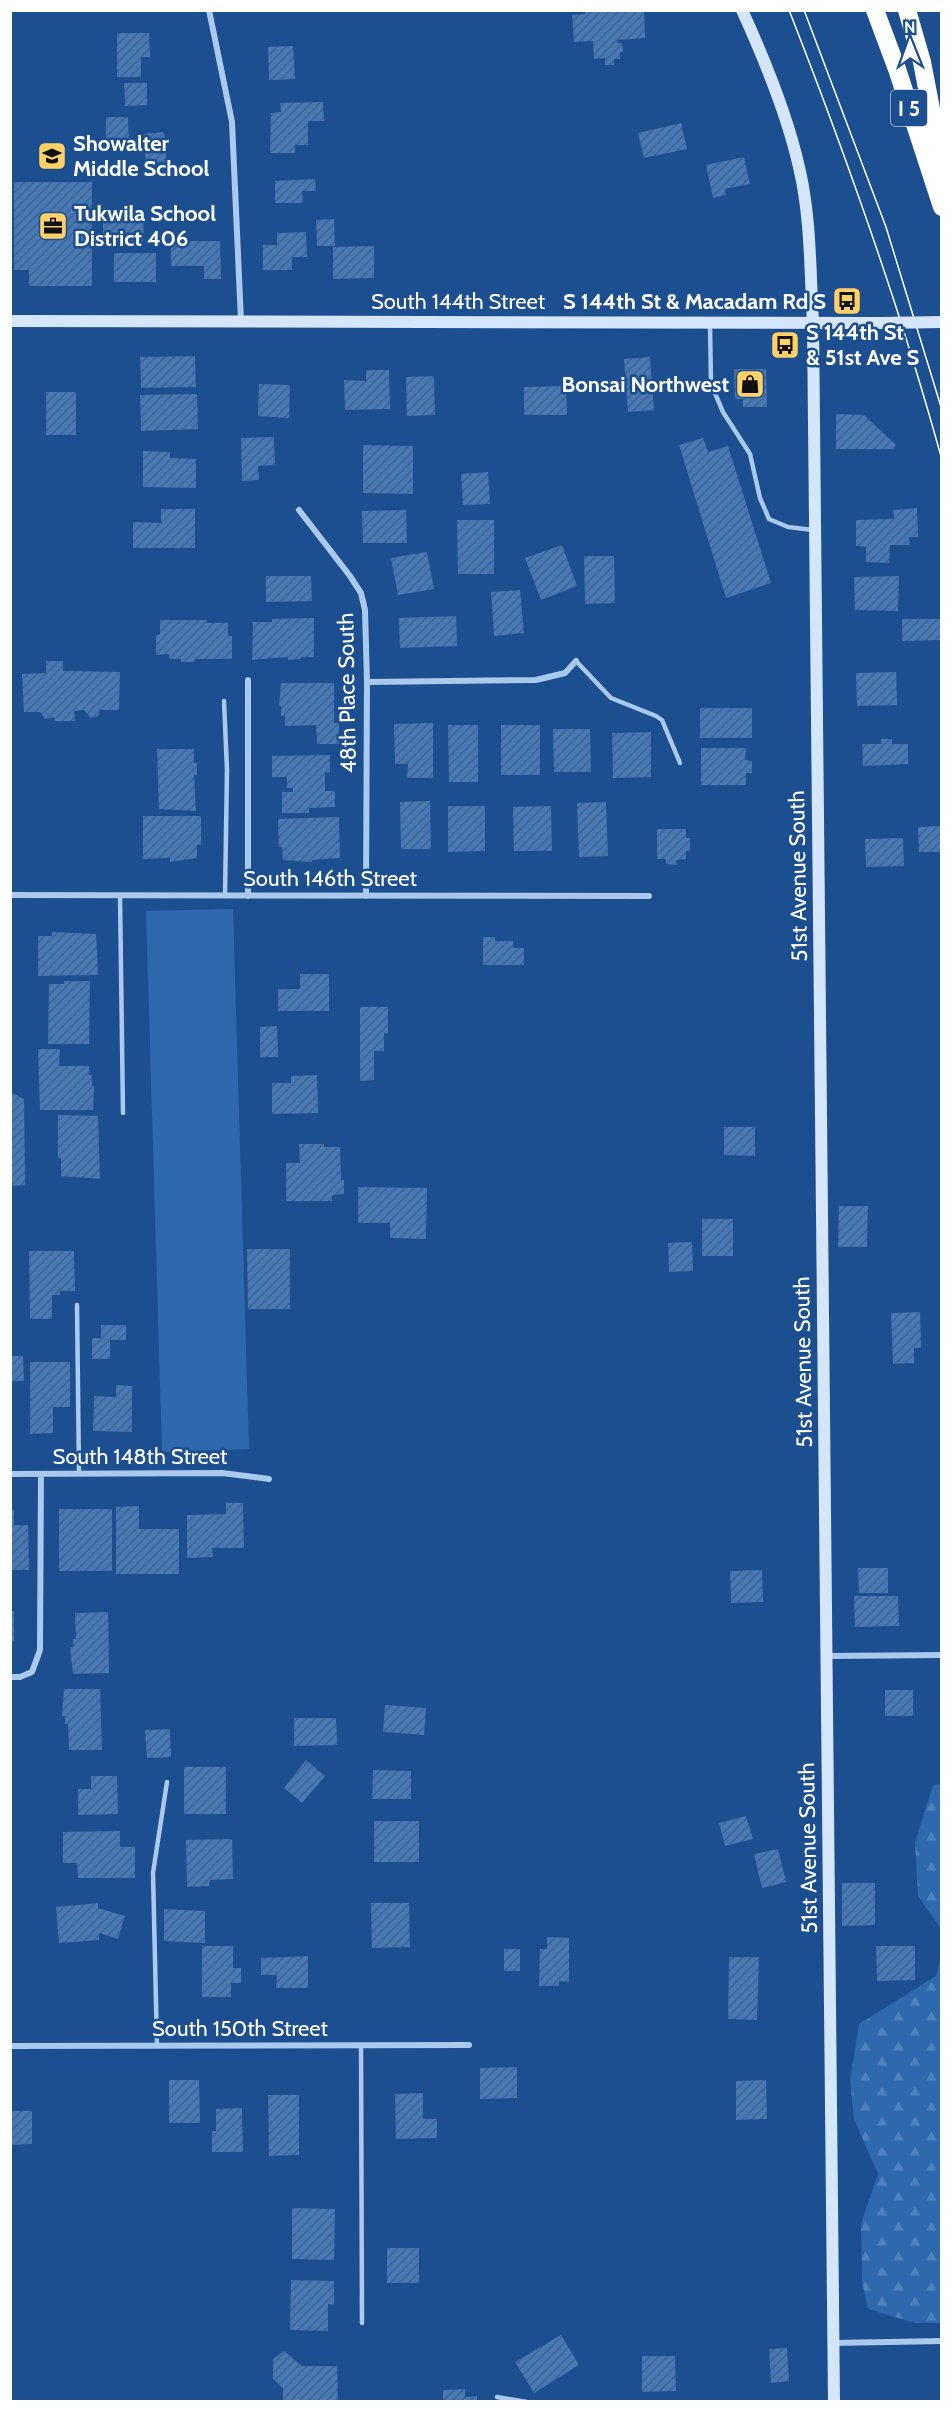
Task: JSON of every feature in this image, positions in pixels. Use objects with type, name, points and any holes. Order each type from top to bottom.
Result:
[{"type":"highway","name":"I 5","points":[[875,10],[897,69],[942,207]]},
{"type":"highway","name":"I 5","points":[[907,10],[922,62],[942,166]]},
{"type":"street","points":[[209,10],[232,122],[241,321]]},
{"type":"street","name":"51st Avenue South","points":[[742,10],[782,110],[799,167],[808,230],[813,323],[834,2402]]},
{"type":"street","name":"South 144th Street","points":[[10,321],[942,322]]},
{"type":"street","name":"48th Place South","points":[[299,510],[361,593],[365,610],[366,896]]},
{"type":"street","points":[[367,682],[536,680],[565,673],[576,661]]},
{"type":"street","points":[[248,680],[248,896]]},
{"type":"street","name":"South 146th Street","points":[[10,895],[649,896]]},
{"type":"street","name":"South 148th Street","points":[[10,1474],[222,1473],[269,1479]]},
{"type":"street","points":[[10,1677],[20,1677],[32,1672],[40,1650],[41,1474]]},
{"type":"street","points":[[827,1656],[942,1655]]},
{"type":"street","name":"South 150th Street","points":[[10,2046],[469,2045]]},
{"type":"street","points":[[834,2343],[942,2341]]},
{"type":"lane","points":[[710,322],[711,384],[723,412],[750,454],[760,498],[769,519],[789,527],[815,530]]},
{"type":"lane","points":[[576,661],[611,698],[662,720],[680,763]]},
{"type":"lane","points":[[224,701],[227,771],[225,896]]},
{"type":"lane","points":[[120,896],[123,1113]]},
{"type":"lane","points":[[77,1305],[79,1473]]},
{"type":"lane","points":[[157,2046],[153,1873],[167,1782]]},
{"type":"lane","points":[[361,2046],[362,2323]]},
{"type":"lane","points":[[497,2397],[526,2402]]},
{"type":"green space","points":[[233,909],[249,1449],[162,1452],[146,911]]},
{"type":"green space","points":[[942,1784],[941,1929],[918,1896],[915,1842],[933,1785]]},
{"type":"green space","points":[[941,1957],[941,2323],[915,2323],[868,2309],[862,2282],[861,2224],[878,2174],[854,2119],[850,2080],[859,2024],[936,1976]]},
{"type":"building","points":[[585,10],[644,10],[645,38],[617,40],[618,43],[622,43],[623,52],[620,52],[620,59],[614,59],[614,65],[605,65],[605,58],[594,59],[593,41],[574,42],[572,15],[585,14]]},
{"type":"building","points":[[117,33],[149,33],[150,57],[141,57],[141,77],[117,77]]},
{"type":"building","points":[[293,46],[295,79],[269,80],[268,47]]},
{"type":"building","points":[[124,83],[147,83],[147,105],[125,106]]},
{"type":"building","points":[[323,102],[324,121],[308,121],[308,145],[295,145],[295,153],[270,153],[271,113],[281,112],[280,103]]},
{"type":"building","points":[[106,117],[128,117],[129,143],[106,144]]},
{"type":"building","points":[[681,123],[687,149],[644,158],[638,133]]},
{"type":"building","points":[[164,132],[167,162],[146,163],[144,144],[135,152],[129,145],[143,134]]},
{"type":"building","points":[[744,157],[750,184],[725,189],[726,195],[713,198],[706,165]]},
{"type":"building","points":[[315,179],[316,191],[302,191],[303,203],[275,203],[275,181]]},
{"type":"building","name":"Tukwila School District 406","points":[[14,182],[92,182],[92,286],[29,286],[29,270],[14,270]]},
{"type":"building","points":[[103,217],[144,218],[143,241],[103,240]]},
{"type":"building","points":[[334,219],[335,246],[317,246],[316,220]]},
{"type":"building","points":[[306,232],[307,257],[292,257],[292,270],[263,270],[263,245],[277,245],[277,233]]},
{"type":"building","points":[[171,241],[220,241],[221,279],[204,279],[204,266],[171,266]]},
{"type":"building","points":[[374,246],[374,278],[333,279],[333,247]]},
{"type":"building","points":[[114,253],[156,253],[156,282],[114,282]]},
{"type":"building","points":[[195,356],[196,387],[141,388],[140,357]]},
{"type":"building","points":[[650,357],[654,410],[628,412],[624,359]]},
{"type":"building","name":"Bonsai Northwest","points":[[734,369],[766,369],[767,407],[743,407],[743,399],[735,399]]},
{"type":"building","points":[[366,370],[389,370],[390,409],[345,410],[344,380],[366,381]]},
{"type":"building","points":[[434,376],[435,415],[407,416],[406,377]]},
{"type":"building","points":[[259,384],[290,385],[289,418],[258,416]]},
{"type":"building","points":[[566,386],[567,415],[524,415],[524,387]]},
{"type":"building","points":[[46,392],[76,392],[76,435],[46,435]]},
{"type":"building","points":[[197,394],[198,429],[141,431],[140,395]]},
{"type":"building","points":[[836,414],[864,415],[896,445],[894,449],[836,449]]},
{"type":"building","points":[[274,437],[275,465],[258,466],[259,480],[242,481],[241,438]]},
{"type":"building","points":[[703,438],[708,452],[728,446],[771,583],[726,598],[679,445]]},
{"type":"building","points":[[363,445],[413,446],[413,494],[363,493]]},
{"type":"building","points":[[143,451],[170,452],[170,458],[196,459],[196,488],[143,487]]},
{"type":"building","points":[[488,472],[490,504],[463,505],[461,474]]},
{"type":"building","points":[[917,508],[918,537],[909,537],[910,545],[890,545],[889,563],[866,562],[866,547],[856,546],[856,520],[894,519],[893,510]]},
{"type":"building","points":[[161,509],[195,509],[195,548],[133,548],[133,522],[161,523]]},
{"type":"building","points":[[406,510],[407,543],[363,543],[362,511]]},
{"type":"building","points":[[457,520],[494,520],[494,574],[458,574]]},
{"type":"building","points":[[562,545],[577,586],[541,600],[525,558]]},
{"type":"building","points":[[427,552],[434,589],[398,595],[391,558]]},
{"type":"building","points":[[584,556],[614,556],[615,603],[585,604]]},
{"type":"building","points":[[266,576],[311,576],[312,601],[266,602]]},
{"type":"building","points":[[899,576],[898,611],[855,610],[854,577]]},
{"type":"building","points":[[520,590],[524,633],[494,636],[491,592]]},
{"type":"building","points":[[456,616],[457,646],[400,648],[399,618]]},
{"type":"building","points":[[314,618],[314,657],[252,660],[253,622]]},
{"type":"building","points":[[902,619],[942,619],[942,640],[902,641]]},
{"type":"building","points":[[160,620],[207,620],[207,623],[228,623],[228,636],[232,636],[232,659],[195,659],[195,662],[181,662],[181,659],[169,659],[169,654],[156,655],[156,635],[160,634]]},
{"type":"building","points":[[46,661],[63,661],[63,671],[120,672],[119,710],[100,710],[98,716],[91,718],[84,710],[74,711],[75,721],[55,721],[54,717],[45,719],[40,712],[24,712],[22,674],[46,673]]},
{"type":"building","points":[[896,672],[897,705],[857,706],[856,673]]},
{"type":"building","points":[[281,683],[334,683],[334,723],[339,723],[339,744],[317,744],[316,725],[285,726],[285,716],[281,716],[281,706],[279,706]]},
{"type":"building","points":[[700,708],[752,708],[752,738],[700,738]]},
{"type":"building","points":[[433,723],[433,778],[407,778],[408,764],[395,764],[394,724]]},
{"type":"building","points":[[448,725],[478,725],[478,782],[449,782]]},
{"type":"building","points":[[501,725],[540,725],[540,775],[501,775]]},
{"type":"building","points":[[553,729],[590,729],[591,772],[554,772]]},
{"type":"building","points":[[651,732],[651,777],[613,778],[612,733]]},
{"type":"building","points":[[881,739],[892,739],[892,744],[908,744],[908,764],[863,766],[862,744],[881,744]]},
{"type":"building","points":[[701,748],[746,748],[745,760],[752,761],[752,773],[746,773],[746,785],[701,785]]},
{"type":"building","points":[[157,749],[194,749],[194,763],[197,763],[197,775],[194,775],[196,811],[159,809]]},
{"type":"building","points":[[330,755],[330,772],[325,773],[325,791],[335,791],[335,807],[309,808],[309,813],[282,813],[282,792],[293,792],[293,788],[287,788],[287,777],[272,777],[272,756]]},
{"type":"building","points":[[430,801],[431,849],[401,849],[400,802]]},
{"type":"building","points":[[606,802],[608,856],[579,857],[577,803]]},
{"type":"building","points":[[448,806],[485,806],[485,851],[448,852]]},
{"type":"building","points":[[551,806],[552,851],[514,851],[513,807]]},
{"type":"building","points":[[143,816],[201,816],[201,845],[197,845],[197,858],[170,862],[170,858],[143,859]]},
{"type":"building","points":[[339,817],[340,858],[312,860],[312,862],[283,860],[282,847],[279,847],[278,819]]},
{"type":"building","points":[[942,826],[942,852],[919,852],[918,827]]},
{"type":"building","points":[[657,829],[686,829],[686,838],[690,838],[690,851],[686,851],[686,859],[676,860],[677,865],[666,864],[666,859],[657,859]]},
{"type":"building","points":[[903,838],[904,866],[866,867],[865,839]]},
{"type":"building","points":[[52,932],[96,934],[98,975],[38,976],[38,936],[52,936]]},
{"type":"building","points":[[483,937],[495,937],[495,941],[513,941],[513,948],[524,948],[524,965],[483,965]]},
{"type":"building","points":[[300,974],[329,974],[329,1011],[278,1011],[278,989],[300,989]]},
{"type":"building","points":[[64,981],[90,981],[89,1044],[48,1044],[49,984],[64,984]]},
{"type":"building","points":[[360,1007],[388,1007],[388,1033],[384,1033],[384,1051],[374,1051],[374,1080],[360,1081]]},
{"type":"building","points":[[277,1026],[278,1057],[260,1057],[260,1027]]},
{"type":"building","points":[[38,1049],[60,1049],[59,1066],[89,1066],[89,1075],[92,1075],[92,1086],[94,1086],[93,1110],[40,1110]]},
{"type":"building","points":[[317,1075],[318,1113],[272,1114],[272,1083],[291,1083],[291,1076]]},
{"type":"building","points":[[10,1092],[24,1099],[25,1185],[10,1186]]},
{"type":"building","points":[[58,1115],[98,1116],[100,1179],[61,1176],[61,1158],[58,1158]]},
{"type":"building","points":[[724,1127],[755,1127],[755,1156],[724,1155]]},
{"type":"building","points":[[299,1144],[324,1144],[324,1147],[340,1147],[341,1180],[344,1180],[344,1194],[332,1195],[332,1201],[286,1201],[286,1163],[300,1163]]},
{"type":"building","points":[[358,1187],[427,1188],[426,1239],[390,1238],[390,1223],[358,1223]]},
{"type":"building","points":[[839,1206],[868,1206],[867,1247],[838,1247]]},
{"type":"building","points":[[702,1219],[733,1219],[733,1256],[702,1256]]},
{"type":"building","points":[[692,1242],[693,1271],[669,1272],[668,1243]]},
{"type":"building","points":[[247,1249],[290,1249],[290,1309],[248,1309]]},
{"type":"building","points":[[29,1251],[74,1251],[75,1291],[60,1291],[60,1295],[52,1295],[52,1319],[30,1319]]},
{"type":"building","points":[[920,1312],[921,1348],[914,1348],[914,1363],[893,1364],[891,1313]]},
{"type":"building","points":[[101,1325],[126,1325],[126,1340],[110,1340],[110,1359],[92,1359],[92,1338],[101,1338]]},
{"type":"building","points":[[10,1356],[23,1356],[24,1381],[10,1381]]},
{"type":"building","points":[[30,1362],[70,1362],[70,1407],[53,1407],[53,1433],[30,1434]]},
{"type":"building","points":[[116,1385],[132,1386],[132,1432],[93,1431],[94,1396],[116,1397]]},
{"type":"building","points":[[226,1503],[243,1503],[244,1548],[212,1548],[213,1557],[187,1558],[187,1515],[226,1514]]},
{"type":"building","points":[[139,1506],[139,1529],[179,1529],[179,1574],[116,1574],[116,1507]]},
{"type":"building","points":[[59,1509],[112,1509],[112,1571],[59,1571]]},
{"type":"building","points":[[10,1510],[14,1510],[14,1525],[28,1525],[29,1570],[10,1570]]},
{"type":"building","points":[[858,1568],[888,1568],[888,1593],[859,1593]]},
{"type":"building","points":[[762,1570],[763,1602],[731,1603],[730,1571]]},
{"type":"building","points":[[854,1596],[898,1596],[899,1626],[855,1627]]},
{"type":"building","points":[[10,1611],[14,1611],[14,1641],[10,1641]]},
{"type":"building","points":[[108,1612],[109,1673],[73,1674],[70,1647],[73,1647],[73,1639],[76,1639],[75,1613]]},
{"type":"building","points":[[64,1689],[100,1689],[102,1750],[69,1750],[68,1724],[65,1724],[65,1716],[62,1716]]},
{"type":"building","points":[[885,1690],[913,1690],[913,1716],[885,1716]]},
{"type":"building","points":[[385,1705],[426,1708],[424,1735],[383,1732]]},
{"type":"building","points":[[294,1718],[336,1718],[337,1745],[294,1746]]},
{"type":"building","points":[[170,1729],[171,1757],[147,1758],[145,1730]]},
{"type":"building","points":[[306,1760],[325,1776],[302,1803],[284,1788]]},
{"type":"building","points":[[184,1767],[226,1767],[226,1814],[184,1814]]},
{"type":"building","points":[[373,1770],[411,1771],[411,1799],[372,1799]]},
{"type":"building","points":[[91,1776],[117,1776],[118,1814],[78,1815],[78,1789],[91,1789]]},
{"type":"building","points":[[746,1816],[753,1839],[725,1846],[719,1823]]},
{"type":"building","points":[[374,1821],[419,1821],[419,1862],[374,1862]]},
{"type":"building","points":[[120,1831],[120,1847],[135,1847],[135,1878],[78,1878],[77,1863],[63,1863],[63,1832]]},
{"type":"building","points":[[232,1839],[233,1879],[210,1880],[209,1886],[187,1887],[186,1840]]},
{"type":"building","points":[[778,1849],[786,1882],[762,1888],[754,1854]]},
{"type":"building","points":[[842,1883],[875,1883],[875,1925],[842,1926]]},
{"type":"building","points":[[98,1903],[98,1908],[125,1916],[118,1939],[99,1933],[99,1940],[59,1943],[56,1907]]},
{"type":"building","points":[[371,1903],[409,1903],[410,1947],[372,1948]]},
{"type":"building","points":[[164,1909],[205,1911],[205,1943],[164,1941]]},
{"type":"building","points":[[547,1937],[569,1938],[569,1982],[559,1981],[559,1986],[539,1986],[540,1949],[547,1949]]},
{"type":"building","points":[[202,1946],[233,1946],[233,1968],[241,1968],[241,1983],[231,1983],[231,1997],[202,1997]]},
{"type":"building","points":[[876,1946],[915,1946],[915,1980],[877,1981]]},
{"type":"building","points":[[504,1949],[520,1949],[520,1971],[504,1971]]},
{"type":"building","points":[[308,1956],[308,1988],[276,1988],[277,1975],[261,1975],[261,1958]]},
{"type":"building","points":[[729,1957],[759,1957],[757,2020],[728,2019]]},
{"type":"building","points":[[517,2067],[517,2098],[480,2099],[480,2068]]},
{"type":"building","points":[[169,2080],[199,2080],[200,2123],[169,2123]]},
{"type":"building","points":[[766,2080],[767,2119],[736,2120],[736,2081]]},
{"type":"building","points":[[423,2093],[423,2119],[437,2119],[437,2138],[396,2139],[395,2094]]},
{"type":"building","points":[[268,2095],[299,2095],[299,2155],[269,2156]]},
{"type":"building","points":[[242,2108],[243,2152],[212,2152],[212,2131],[216,2131],[216,2109]]},
{"type":"building","points":[[10,2111],[32,2111],[32,2144],[10,2145]]},
{"type":"building","points":[[292,2208],[335,2209],[334,2260],[292,2259]]},
{"type":"building","points":[[387,2248],[419,2248],[419,2283],[387,2283]]},
{"type":"building","points":[[291,2280],[334,2281],[334,2305],[328,2304],[328,2331],[290,2330]]},
{"type":"building","points":[[561,2335],[579,2365],[534,2393],[515,2362]]},
{"type":"building","points":[[787,2348],[789,2381],[771,2383],[769,2349]]},
{"type":"building","points":[[284,2351],[302,2366],[337,2366],[338,2402],[283,2402],[283,2388],[273,2379],[273,2359]]},
{"type":"building","points":[[642,2356],[675,2356],[676,2391],[642,2392]]},
{"type":"building","points":[[465,2389],[465,2397],[477,2396],[477,2402],[443,2402],[443,2390]]},
{"type":"tram line","points":[[789,10],[872,233],[909,346],[942,460]]},
{"type":"tram line","points":[[804,10],[886,227],[942,410]]},
{"type":"place","name":"Showalter Middle School","points":[[52,156]]},
{"type":"place","name":"Tukwila School District 406","points":[[53,226]]},
{"type":"place","name":"S 144th St & Macadam Rd S","points":[[847,301]]},
{"type":"place","name":"S 144th St & 51st Ave S","points":[[785,345]]},
{"type":"place","name":"Bonsai Northwest","points":[[750,384]]}]
